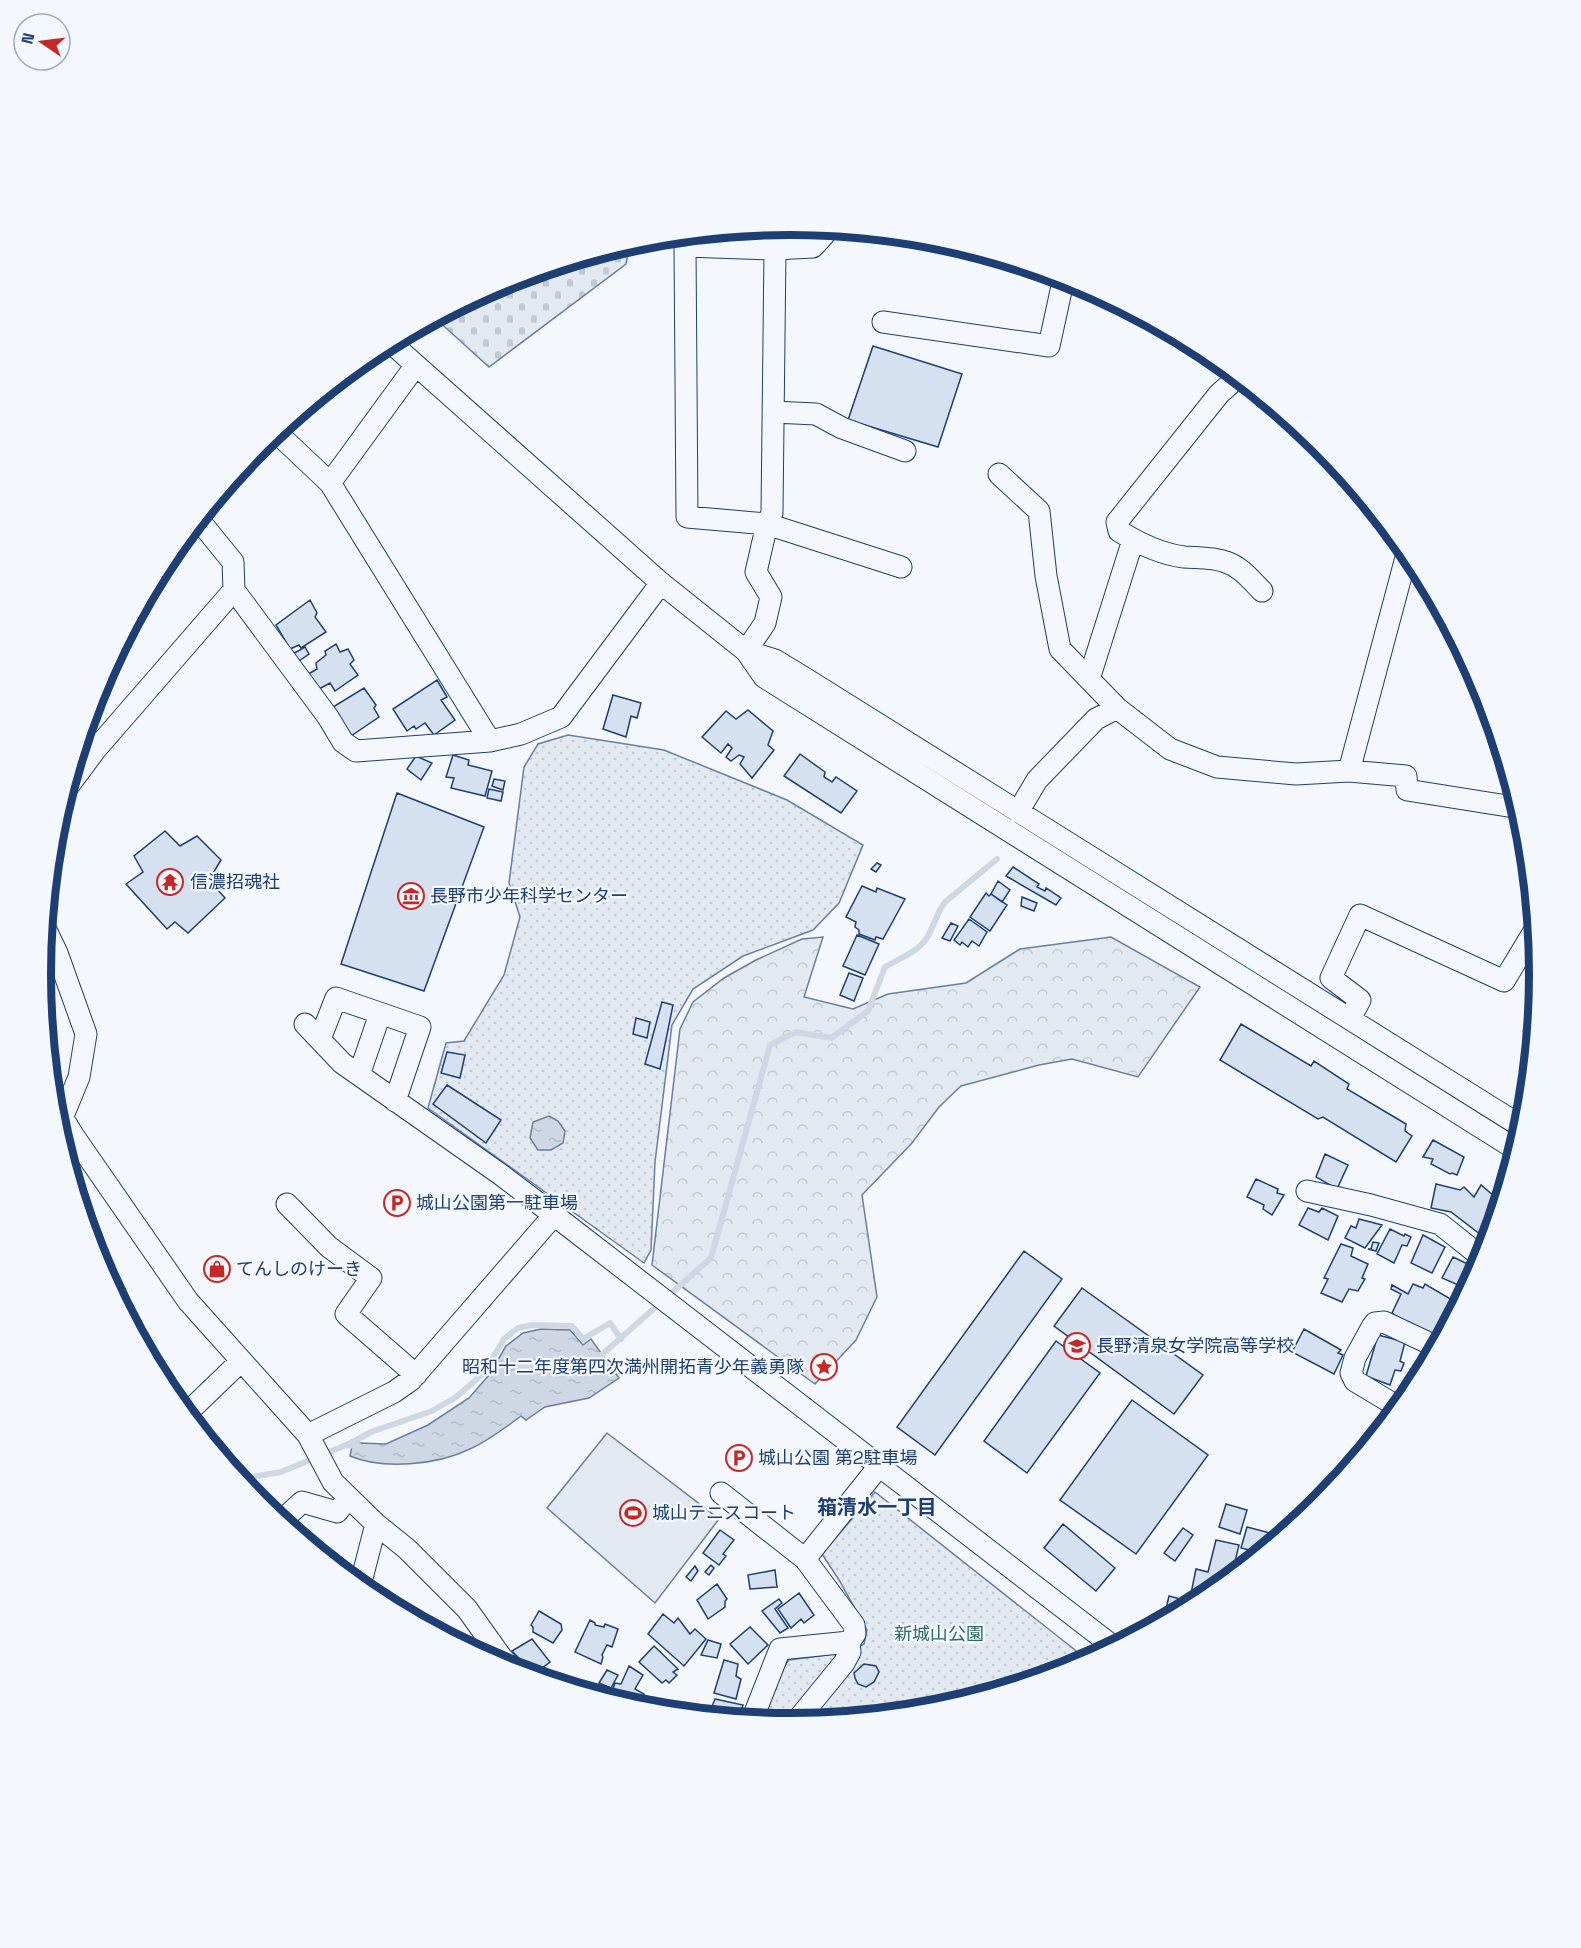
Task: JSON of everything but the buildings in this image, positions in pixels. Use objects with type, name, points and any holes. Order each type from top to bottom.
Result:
[{"type":"street","points":[[823,236],[813,247],[775,249],[685,246],[687,517],[767,524],[901,567]]},
{"type":"street","points":[[746,651],[765,623],[771,597],[756,572],[767,524],[772,513],[775,249]]},
{"type":"street","points":[[884,322],[1049,346],[1062,287]]},
{"type":"street","points":[[397,348],[661,583],[746,651],[764,677],[1510,1145]]},
{"type":"street","points":[[330,483],[416,365]]},
{"type":"street","points":[[1233,381],[1219,394],[1117,522],[1119,531],[1133,540],[1183,557],[1225,561],[1239,568],[1262,591]]},
{"type":"street","points":[[774,412],[816,414],[842,428],[905,451]]},
{"type":"street","points":[[282,438],[330,483],[490,741]]},
{"type":"street","points":[[999,474],[1039,511],[1046,576],[1060,649],[1117,708],[1170,749],[1218,767],[1296,774],[1349,771],[1406,776],[1407,790],[1510,806]]},
{"type":"street","points":[[203,525],[233,562],[234,590],[328,717],[343,742],[356,751],[490,741],[521,734],[561,717],[661,583]]},
{"type":"street","points":[[1089,679],[1133,540]]},
{"type":"street","points":[[1349,771],[1405,563]]},
{"type":"street","points":[[90,741],[234,590]]},
{"type":"street","points":[[746,651],[775,660],[1515,1122]]},
{"type":"street","points":[[1018,812],[1036,780],[1096,719],[1117,708]]},
{"type":"street","points":[[1350,1019],[1360,1000],[1331,978],[1360,915],[1504,981],[1529,940]]},
{"type":"street","points":[[52,943],[86,1034],[79,1077],[62,1102]]},
{"type":"street","points":[[320,1039],[336,999],[420,1027],[401,1105]]},
{"type":"street","points":[[360,1075],[380,1014]]},
{"type":"street","points":[[305,1024],[342,1063],[554,1215],[1107,1642]]},
{"type":"street","points":[[71,1145],[188,1301],[308,1435],[333,1482],[467,1609],[498,1653]]},
{"type":"street","points":[[1307,1191],[1371,1205],[1440,1224],[1476,1252]]},
{"type":"street","points":[[287,1204],[329,1247],[371,1278],[346,1314],[416,1375]]},
{"type":"street","points":[[308,1435],[394,1392],[416,1375],[554,1215]]},
{"type":"street","points":[[1392,1403],[1355,1381],[1351,1373],[1355,1358],[1372,1327],[1375,1323],[1384,1322],[1431,1344]]},
{"type":"street","points":[[192,1408],[241,1361]]},
{"type":"street","points":[[805,1559],[880,1465]]},
{"type":"street","points":[[721,1493],[805,1559],[854,1624],[855,1634],[849,1641],[780,1649],[755,1713]]},
{"type":"street","points":[[288,1516],[302,1502],[337,1512],[349,1498]]},
{"type":"street","points":[[362,1577],[376,1524]]},
{"type":"street","points":[[803,1713],[844,1663],[850,1652],[849,1641]]},
{"type":"green space","points":[[628,253],[626,264],[489,367],[441,323],[508,291],[553,274]]},
{"type":"green space","points":[[568,735],[664,750],[787,800],[863,845],[839,903],[813,930],[743,956],[693,989],[672,1025],[655,1162],[651,1250],[644,1263],[428,1108],[446,1043],[464,1041],[504,975],[520,917],[509,883],[524,767],[538,744]]},
{"type":"green space","points":[[823,937],[804,997],[853,1009],[888,994],[966,983],[1020,949],[1111,937],[1200,987],[1138,1077],[1072,1059],[1039,1065],[961,1086],[939,1107],[912,1143],[862,1195],[877,1297],[856,1340],[815,1384],[652,1265],[680,1029],[693,1002],[724,978],[756,960],[802,939]]},
{"type":"green space","name":"城山テニスコート","points":[[607,1433],[719,1519],[655,1603],[547,1508]]},
{"type":"green space","name":"新城山公園","points":[[875,1492],[1080,1654],[1028,1674],[935,1699],[839,1712],[765,1713],[780,1672],[789,1660],[850,1652],[864,1644],[867,1630],[822,1554]]},
{"type":"water","points":[[549,1116],[558,1121],[565,1131],[563,1143],[551,1150],[538,1150],[530,1138],[533,1122]]},
{"type":"water","points":[[541,1329],[570,1330],[583,1345],[591,1339],[619,1378],[589,1398],[545,1407],[526,1420],[521,1416],[477,1446],[442,1459],[394,1464],[378,1463],[350,1456],[352,1446],[360,1443],[386,1444],[428,1425],[469,1398],[489,1375],[506,1346],[523,1333]]},
{"type":"waterway","points":[[597,1359],[711,1258],[770,1045],[796,1032],[831,1038],[868,1011],[885,967],[911,953],[922,944],[945,902],[997,859]]},
{"type":"waterway","points":[[347,1445],[371,1432],[432,1411],[456,1397],[484,1373],[504,1339],[518,1328],[532,1325],[572,1326],[583,1339],[610,1323],[621,1339]]},
{"type":"waterway","points":[[249,1477],[281,1472],[346,1445],[359,1446]]},
{"type":"place","name":"信濃招魂社","points":[[170,882]]},
{"type":"place","name":"長野市少年科学センター","points":[[411,896]]},
{"type":"place","name":"城山公園第一駐車場","points":[[397,1203]]},
{"type":"place","name":"てんしのけーき","points":[[217,1269]]},
{"type":"place","name":"長野清泉女学院高等学校","points":[[1077,1346]]},
{"type":"place","name":"昭和十二年度第四次満州開拓青少年義勇隊","points":[[824,1367]]},
{"type":"place","name":"城山公園 第2駐車場","points":[[739,1458]]},
{"type":"place","name":"城山テニスコート","points":[[633,1513]]},
{"type":"district","name":"箱清水一丁目","points":[[877,1507]]}]
